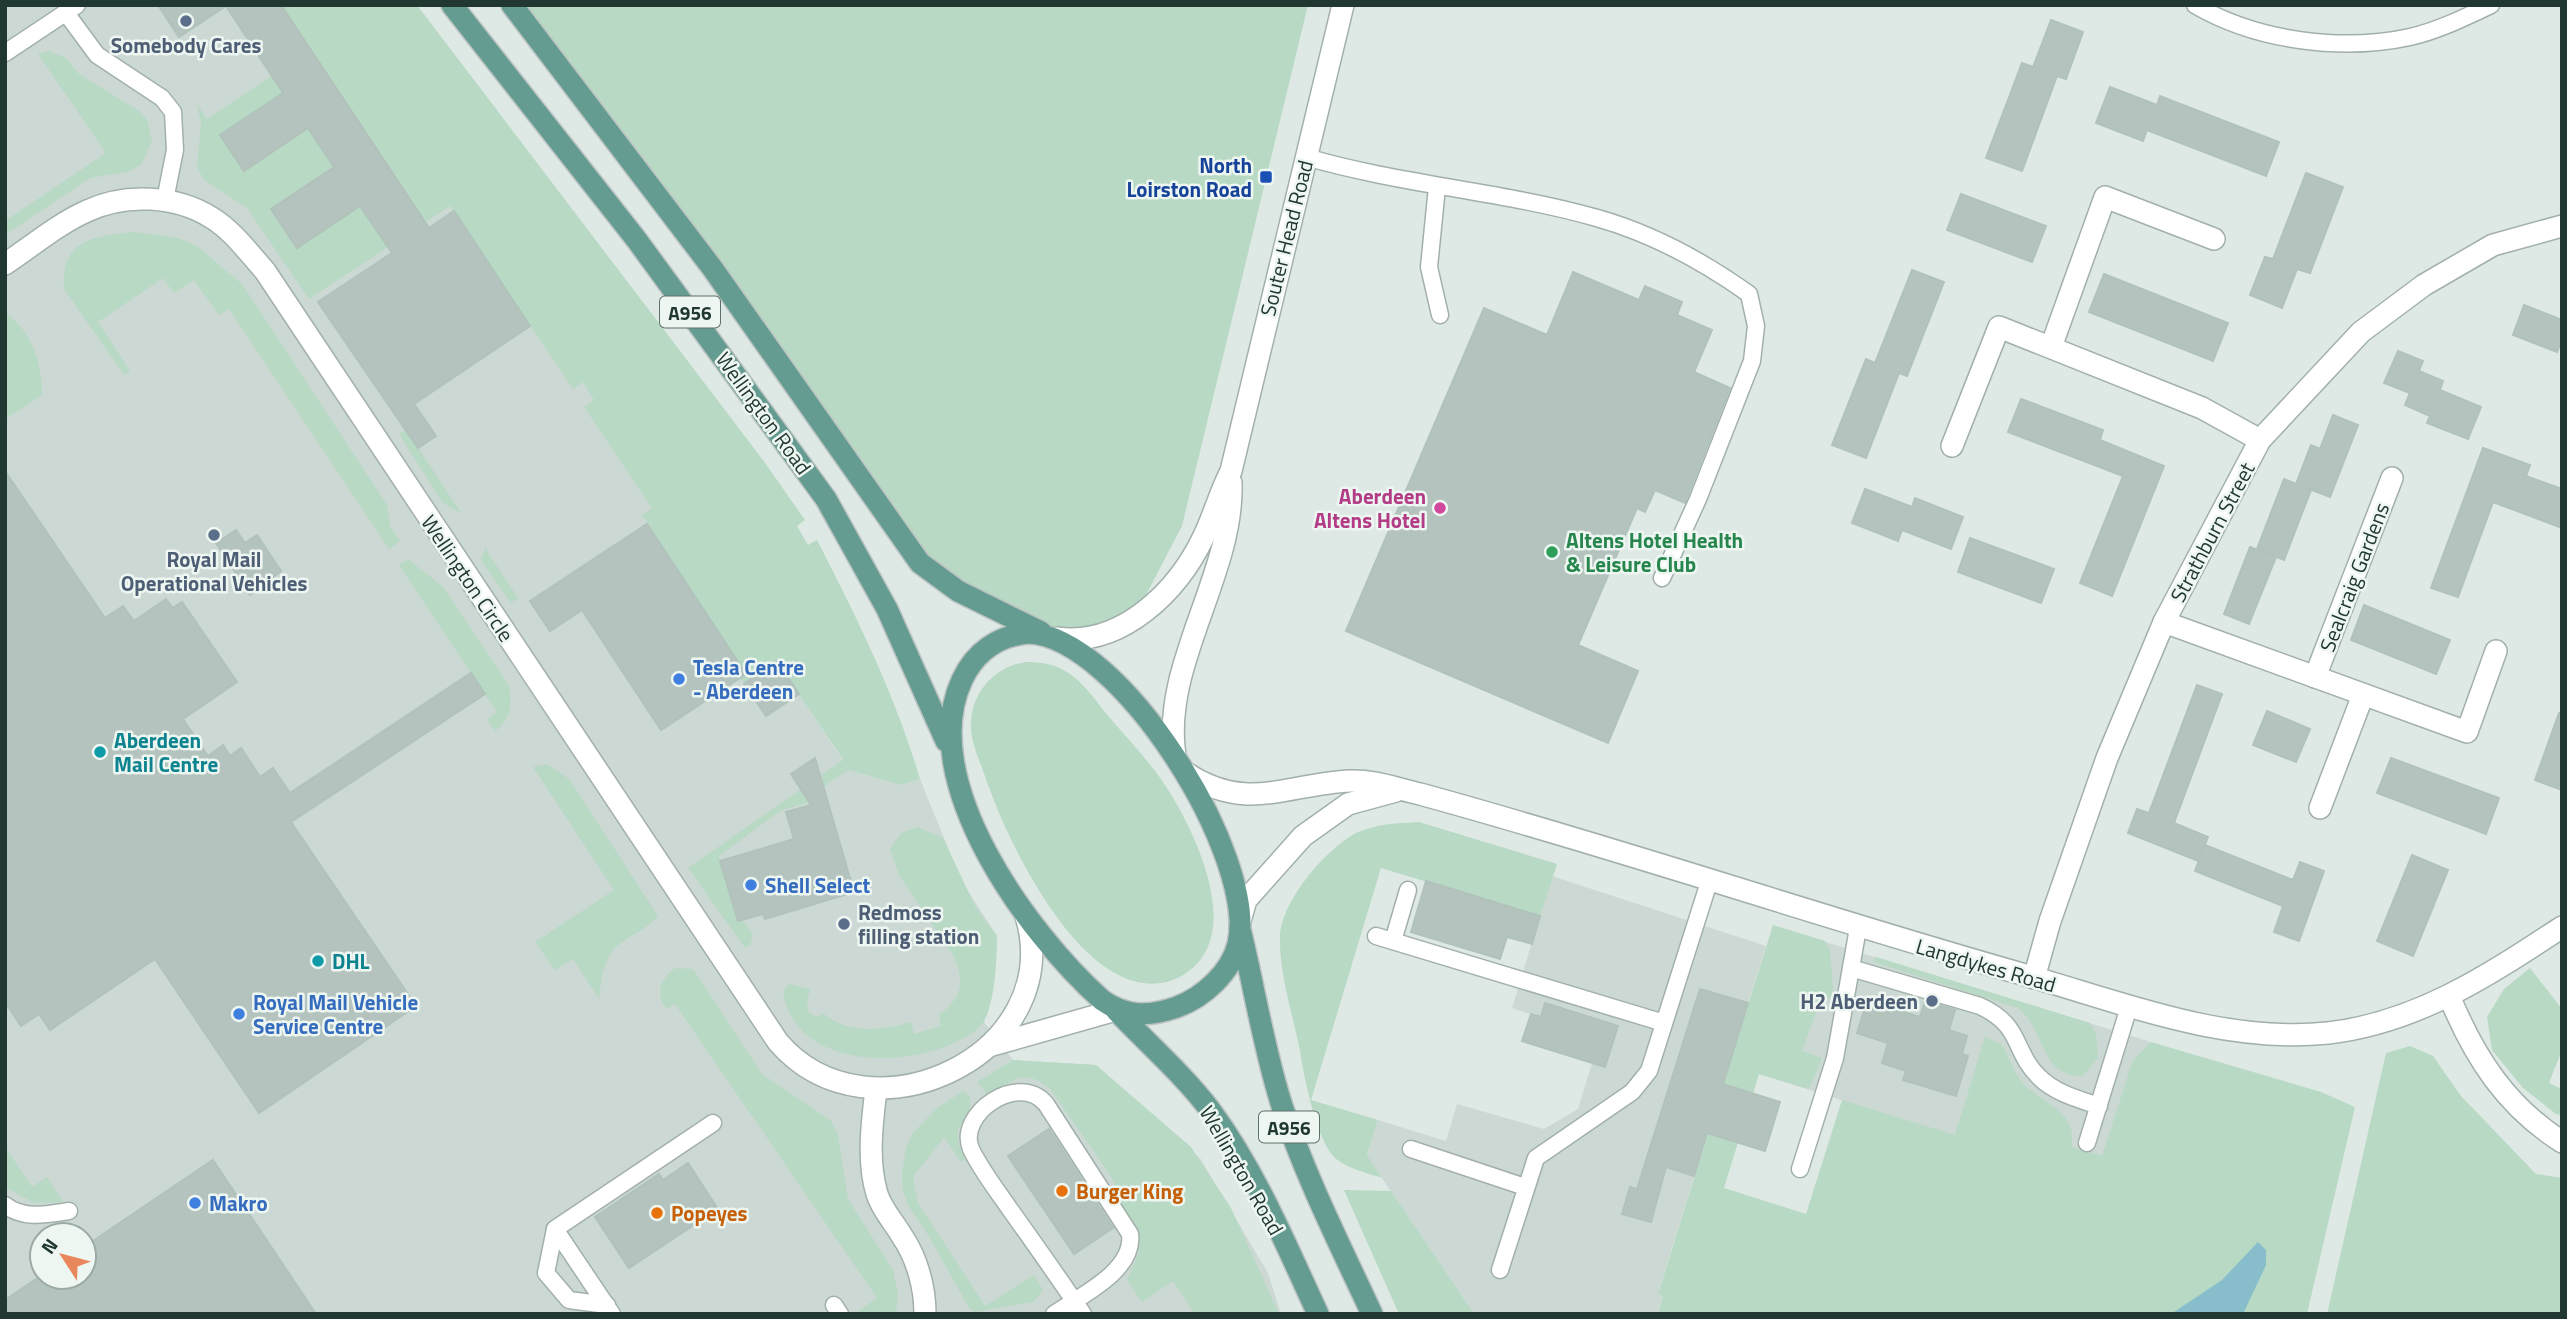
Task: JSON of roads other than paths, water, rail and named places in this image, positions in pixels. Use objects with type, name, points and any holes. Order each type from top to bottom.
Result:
[{"type":"main road","name":"Wellington Road","points":[[452,5],[636,239],[826,499],[875,584],[920,677],[950,751]]},
{"type":"main road","name":"Wellington Road","points":[[512,5],[713,269],[920,563],[958,591],[1052,636]]},
{"type":"main road","name":"A956","points":[[1240,925],[1234,956],[1227,968],[1196,997],[1156,1013],[1131,1014],[1116,1010],[1088,988],[1026,916],[988,858],[950,751],[953,706],[969,667],[989,646],[1002,639],[1028,633],[1052,636],[1075,648],[1105,673],[1181,764],[1224,855],[1240,925],[1274,1076],[1290,1128],[1315,1191],[1372,1314]]},
{"type":"main road","name":"Wellington Road","points":[[1116,1010],[1187,1084],[1218,1122],[1268,1210],[1318,1314]]},
{"type":"street","name":"Souter Head Road","points":[[1052,636],[1083,639],[1108,632],[1133,620],[1157,600],[1184,570],[1198,548],[1231,471],[1343,5]]},
{"type":"street","points":[[2050,346],[2105,197],[2214,239]]},
{"type":"street","name":"Wellington Circle","points":[[5,264],[87,211],[129,200],[165,200],[211,217],[236,238],[265,271],[778,1042],[792,1059],[822,1078],[876,1090],[899,1089],[923,1082],[968,1060],[989,1046],[1010,1021],[1028,981],[1033,949],[1026,916]]},
{"type":"street","name":"Strathburn Street","points":[[2034,978],[2050,921],[2107,758],[2164,622],[2260,440],[2361,332],[2424,285],[2493,245],[2562,226]]},
{"type":"street","points":[[1952,446],[1999,327],[2202,408],[2260,440]]},
{"type":"street","name":"Souter Head Road","points":[[1181,764],[1175,709],[1227,526],[1231,471]]},
{"type":"street","name":"Sealcraig Gardens","points":[[2315,677],[2392,478]]},
{"type":"street","name":"Sealcraig Gardens","points":[[2164,622],[2467,732],[2496,651]]},
{"type":"street","points":[[2320,808],[2363,695]]},
{"type":"street","name":"Langdykes Road","points":[[1181,764],[1213,788],[1242,796],[1270,795],[1354,781],[1402,790],[1858,928],[2129,1007],[2209,1026],[2297,1035],[2361,1028],[2450,998],[2562,927]]},
{"type":"street","points":[[1240,925],[1246,900],[1297,842],[1324,819],[1348,804],[1402,790]]},
{"type":"street","points":[[2450,998],[2482,1063],[2500,1090],[2543,1130],[2562,1142]]},
{"type":"street","name":"Wellington Circle","points":[[989,1046],[1116,1010]]},
{"type":"street","points":[[876,1090],[872,1131],[875,1183],[882,1204],[913,1257],[922,1283],[925,1314]]},
{"type":"lane","points":[[2195,5],[2209,13],[2284,37],[2363,44],[2413,36],[2491,5]]},
{"type":"lane","points":[[5,52],[71,9],[97,55],[162,98],[173,112],[175,150],[165,200]]},
{"type":"lane","points":[[1306,157],[1437,187],[1598,218],[1679,252],[1749,294],[1756,326],[1752,361],[1703,487],[1662,578]]},
{"type":"lane","points":[[1437,187],[1429,267],[1440,315]]},
{"type":"lane","points":[[1500,1270],[1536,1158],[1642,1083],[1709,882]]},
{"type":"lane","points":[[1393,941],[1408,890]]},
{"type":"lane","points":[[1800,1169],[1835,1058],[1858,928]]},
{"type":"lane","points":[[1376,936],[1664,1023]]},
{"type":"lane","points":[[1851,968],[1980,1006],[1997,1014],[2016,1036],[2030,1066],[2047,1085],[2099,1106]]},
{"type":"lane","points":[[2087,1143],[2129,1007]]},
{"type":"lane","points":[[1054,1314],[1078,1307],[1125,1260],[1130,1251],[1130,1234],[1046,1104],[1035,1093],[1014,1091],[974,1119],[968,1137],[986,1174],[1078,1307]]},
{"type":"lane","points":[[610,1309],[569,1300],[546,1273],[555,1229],[713,1123]]},
{"type":"lane","points":[[1411,1149],[1525,1187]]},
{"type":"lane","points":[[5,1205],[23,1214],[43,1215],[69,1211]]},
{"type":"lane","points":[[555,1229],[610,1309]]},
{"type":"water","points":[[2258,1242],[2266,1250],[2266,1265],[2243,1314],[2171,1314],[2222,1280]]},
{"type":"place","name":"Somebody Cares","points":[[186,21]]},
{"type":"place","name":"North Loirston Road","points":[[1266,177]]},
{"type":"place","name":"Aberdeen Altens Hotel","points":[[1440,508]]},
{"type":"place","name":"Royal Mail Operational Vehicles","points":[[214,535]]},
{"type":"place","name":"Altens Hotel Health & Leisure Club","points":[[1552,552]]},
{"type":"place","name":"Tesla Centre - Aberdeen","points":[[679,679]]},
{"type":"place","name":"Aberdeen Mail Centre","points":[[100,752]]},
{"type":"place","name":"Shell Select","points":[[751,885]]},
{"type":"place","name":"Redmoss filling station","points":[[844,924]]},
{"type":"place","name":"DHL","points":[[318,961]]},
{"type":"place","name":"H2 Aberdeen","points":[[1932,1001]]},
{"type":"place","name":"Royal Mail Vehicle Service Centre","points":[[239,1014]]},
{"type":"place","name":"Burger King","points":[[1062,1191]]},
{"type":"place","name":"Makro","points":[[195,1203]]},
{"type":"place","name":"Popeyes","points":[[657,1213]]}]
